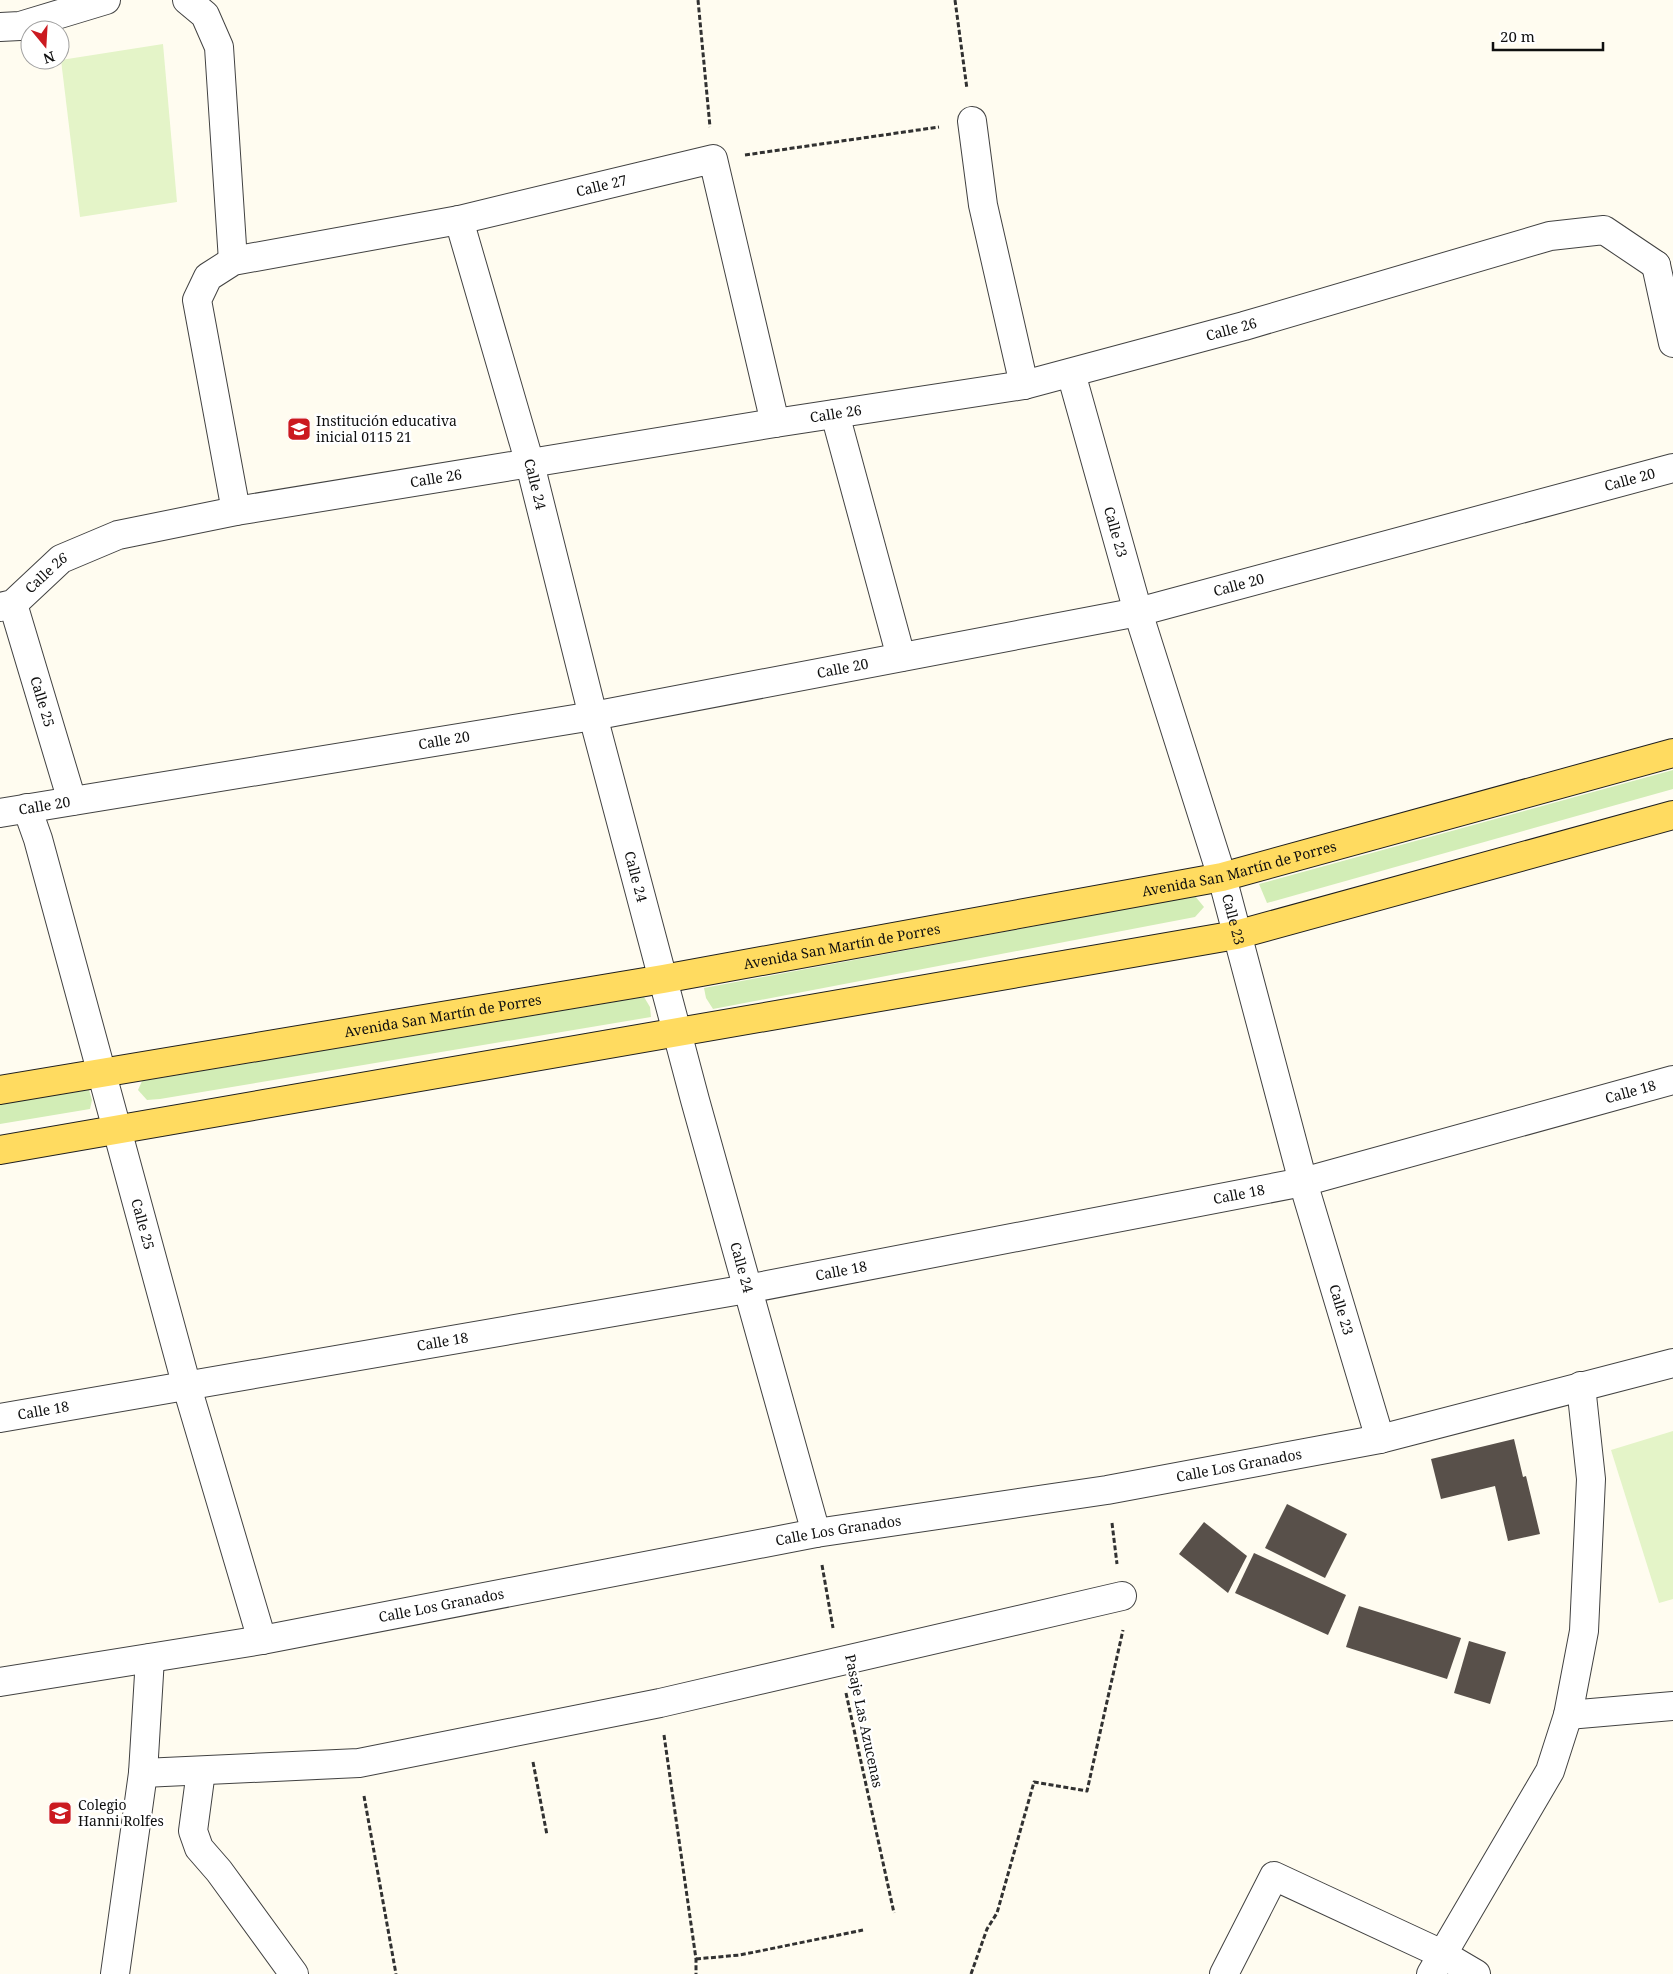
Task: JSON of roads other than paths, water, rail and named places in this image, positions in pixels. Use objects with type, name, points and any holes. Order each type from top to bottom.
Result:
[{"type":"main road","name":"Avenida San Martín de Porres","points":[[0,1090],[663,979],[1222,877],[1673,753]]},
{"type":"main road","points":[[0,1150],[678,1034],[1236,935],[1673,815]]},
{"type":"street","points":[[0,27],[20,26],[106,0]]},
{"type":"street","points":[[187,0],[205,15],[219,47],[233,261],[208,276],[197,300],[236,511]]},
{"type":"street","points":[[972,121],[983,205],[1024,385]]},
{"type":"street","name":"Calle 27","points":[[233,261],[459,220],[714,159],[775,423]]},
{"type":"street","name":"Calle 24","points":[[459,220],[530,464],[593,716],[663,979],[747,1289],[816,1533]]},
{"type":"street","name":"Calle 26","points":[[4,602],[61,559],[118,535],[236,511],[775,423],[1024,385],[1244,326],[1550,236],[1604,230],[1665,265]]},
{"type":"street","points":[[1665,265],[1673,343]]},
{"type":"street","name":"Calle 23","points":[[1070,373],[1138,612],[1222,877],[1303,1182],[1380,1438]]},
{"type":"street","points":[[835,414],[901,658]]},
{"type":"street","name":"Calle 20","points":[[0,813],[593,716],[1138,612],[1673,468]]},
{"type":"street","name":"Calle 25","points":[[4,602],[72,801]]},
{"type":"street","name":"Calle 25","points":[[27,808],[38,839],[187,1387],[262,1640]]},
{"type":"street","name":"Calle 18","points":[[0,1418],[747,1289],[1303,1182],[1673,1080]]},
{"type":"street","name":"Calle Los Granados","points":[[0,1682],[262,1640],[816,1533],[1108,1490],[1380,1438],[1673,1363]]},
{"type":"street","points":[[1436,1964],[1550,1771],[1568,1715],[1584,1631],[1590,1479],[1580,1386]]},
{"type":"street","points":[[143,1773],[359,1763],[660,1703],[1122,1596]]},
{"type":"street","points":[[114,1974],[143,1773],[150,1658]]},
{"type":"street","points":[[1568,1715],[1673,1706]]},
{"type":"street","points":[[201,1771],[193,1830],[199,1848],[219,1872],[294,1974]]},
{"type":"street","points":[[1224,1974],[1274,1876],[1436,1964],[1476,1974]]},
{"type":"place","name":"Institución educativa inicial 0115 21","points":[[299,429]]},
{"type":"place","name":"Colegio Hanni Rolfes","points":[[60,1813]]}]
